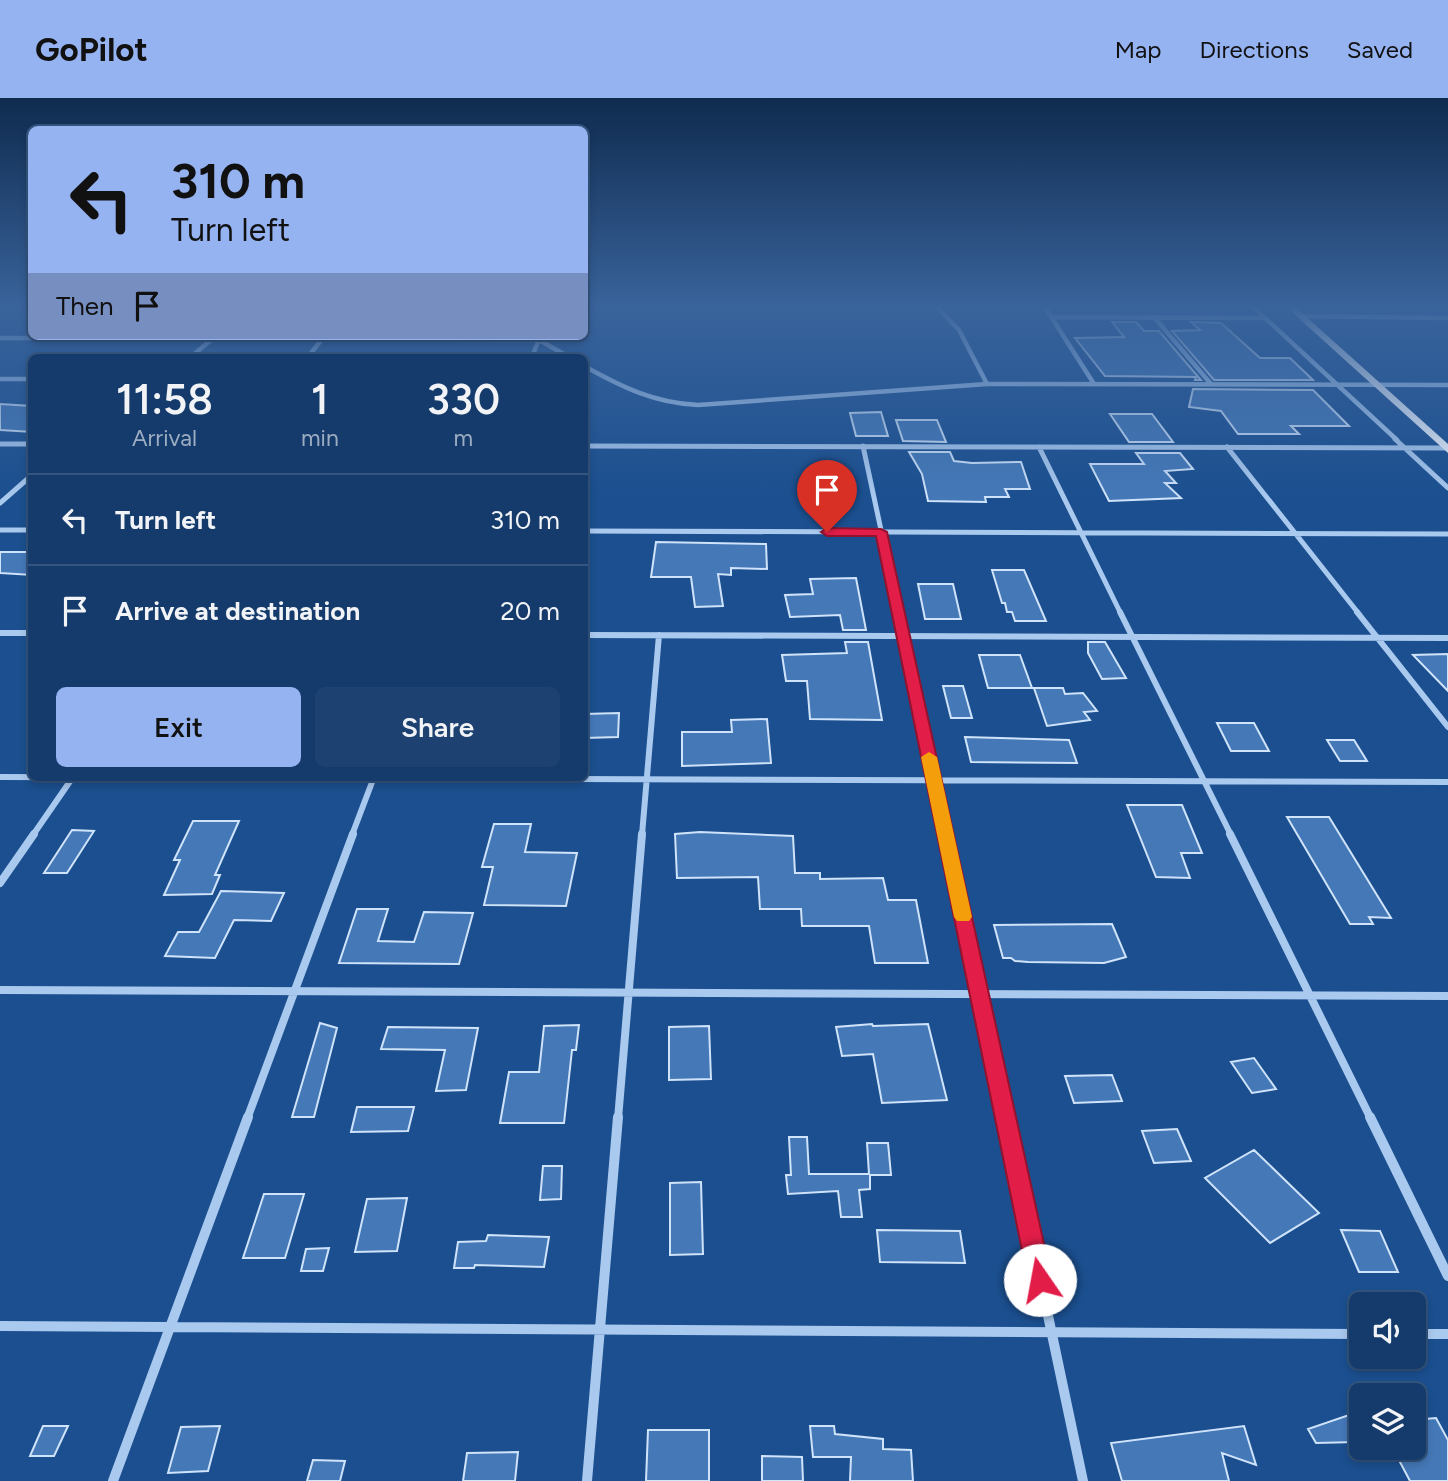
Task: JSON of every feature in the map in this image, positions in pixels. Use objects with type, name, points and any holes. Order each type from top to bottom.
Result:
[{"type":"main road","points":[[1359,369],[1447,449]]},
{"type":"street","points":[[589,369],[638,396],[675,405],[754,402],[987,384],[1448,385]]},
{"type":"street","points":[[979,369],[987,384]]},
{"type":"street","points":[[1084,369],[1094,384]]},
{"type":"street","points":[[1198,369],[1211,384]]},
{"type":"street","points":[[1320,369],[1448,488]]},
{"type":"street","points":[[0,379],[28,379]]},
{"type":"street","points":[[0,444],[28,444]]},
{"type":"street","points":[[588,446],[1447,449]]},
{"type":"street","points":[[863,446],[1083,1481]]},
{"type":"street","points":[[1039,447],[1448,1276]]},
{"type":"street","points":[[1227,447],[1448,727]]},
{"type":"street","points":[[0,503],[28,478]]},
{"type":"street","points":[[0,530],[28,530]]},
{"type":"street","points":[[588,531],[1448,534]]},
{"type":"street","points":[[0,633],[28,633]]},
{"type":"street","points":[[588,635],[1448,638]]},
{"type":"street","points":[[587,1481],[659,635]]},
{"type":"street","points":[[0,777],[28,777]]},
{"type":"street","points":[[588,779],[1448,782]]},
{"type":"street","points":[[0,883],[69,781]]},
{"type":"street","points":[[113,1481],[373,781]]},
{"type":"street","points":[[0,990],[1448,996]]},
{"type":"street","points":[[0,1326],[1349,1334]]},
{"type":"street","points":[[1426,1334],[1448,1334]]},
{"type":"building","points":[[1099,369],[1191,369],[1201,380],[1195,380],[1196,377],[1105,376]]},
{"type":"building","points":[[1204,369],[1301,369],[1313,380],[1214,380]]},
{"type":"building","points":[[1193,389],[1313,390],[1349,426],[1291,426],[1299,434],[1238,434],[1221,411],[1189,407]]},
{"type":"building","points":[[0,404],[28,406],[28,432],[0,430]]},
{"type":"building","points":[[881,412],[888,436],[856,436],[850,413]]},
{"type":"building","points":[[1110,414],[1152,414],[1173,442],[1129,442]]},
{"type":"building","points":[[896,420],[937,420],[946,442],[903,441]]},
{"type":"building","points":[[909,452],[950,452],[954,461],[972,463],[1021,462],[1030,489],[1005,489],[1009,497],[985,497],[986,502],[928,501],[922,474]]},
{"type":"building","points":[[1136,453],[1180,453],[1193,469],[1165,471],[1176,483],[1165,483],[1181,498],[1109,501],[1090,464],[1144,464]]},
{"type":"building","points":[[656,542],[766,544],[767,569],[731,568],[731,575],[718,574],[723,606],[695,607],[691,577],[651,577]]},
{"type":"building","points":[[0,552],[28,552],[28,575],[0,573]]},
{"type":"building","points":[[992,570],[1024,570],[1046,621],[1015,621],[1012,612],[1007,612],[1005,603],[1002,603]]},
{"type":"building","points":[[856,578],[866,630],[843,630],[840,615],[790,617],[785,595],[813,594],[810,579]]},
{"type":"building","points":[[918,584],[953,584],[961,619],[925,619]]},
{"type":"building","points":[[845,642],[868,642],[882,720],[810,719],[807,681],[786,681],[782,655],[847,653]]},
{"type":"building","points":[[1088,642],[1105,642],[1126,678],[1102,679],[1088,653]]},
{"type":"building","points":[[1448,654],[1448,691],[1413,655]]},
{"type":"building","points":[[979,655],[1020,655],[1032,688],[988,688]]},
{"type":"building","points":[[943,686],[963,686],[972,718],[951,718]]},
{"type":"building","points":[[1034,688],[1063,688],[1065,694],[1083,693],[1097,711],[1084,712],[1090,720],[1047,726]]},
{"type":"building","points":[[619,713],[618,737],[588,738],[588,714]]},
{"type":"building","points":[[767,719],[771,763],[682,766],[682,732],[732,732],[731,720]]},
{"type":"building","points":[[1217,723],[1254,723],[1269,751],[1231,751]]},
{"type":"building","points":[[965,737],[1069,740],[1077,763],[971,762]]},
{"type":"building","points":[[1327,740],[1354,740],[1367,761],[1340,761]]},
{"type":"building","points":[[1127,805],[1182,805],[1202,853],[1181,853],[1190,878],[1156,877]]},
{"type":"building","points":[[1287,817],[1329,817],[1391,918],[1369,917],[1373,924],[1350,924]]},
{"type":"building","points":[[193,821],[239,821],[215,875],[220,875],[212,894],[164,895],[180,860],[174,860]]},
{"type":"building","points":[[494,824],[531,824],[525,852],[577,853],[566,906],[484,905],[493,867],[482,867]]},
{"type":"building","points":[[72,830],[94,831],[67,873],[44,873]]},
{"type":"building","points":[[700,832],[793,836],[795,873],[820,873],[820,879],[883,878],[888,900],[916,900],[928,963],[875,963],[869,926],[802,926],[801,909],[760,909],[758,877],[677,878],[675,834]]},
{"type":"building","points":[[221,891],[284,893],[271,921],[234,920],[215,958],[165,956],[178,932],[199,932]]},
{"type":"building","points":[[357,909],[388,909],[378,941],[414,942],[424,912],[473,913],[459,964],[339,963]]},
{"type":"building","points":[[1112,924],[1126,957],[1104,963],[1028,962],[1003,958],[994,925]]},
{"type":"building","points":[[320,1023],[337,1028],[314,1117],[292,1117]]},
{"type":"building","points":[[928,1024],[947,1100],[882,1103],[873,1054],[842,1056],[836,1027]]},
{"type":"building","points":[[579,1025],[576,1050],[572,1050],[564,1123],[500,1123],[509,1072],[539,1072],[544,1026]]},
{"type":"building","points":[[709,1026],[711,1079],[669,1080],[669,1027]]},
{"type":"building","points":[[388,1027],[478,1028],[466,1090],[436,1091],[445,1050],[381,1049]]},
{"type":"building","points":[[1254,1058],[1276,1089],[1252,1093],[1231,1062]]},
{"type":"building","points":[[1112,1075],[1122,1101],[1074,1103],[1065,1076]]},
{"type":"building","points":[[357,1107],[414,1107],[408,1131],[351,1132]]},
{"type":"building","points":[[1177,1129],[1191,1161],[1154,1163],[1142,1131]]},
{"type":"building","points":[[789,1137],[807,1137],[809,1174],[869,1174],[867,1143],[888,1143],[891,1175],[870,1175],[870,1189],[859,1190],[862,1217],[841,1217],[838,1191],[788,1194],[786,1175],[791,1175]]},
{"type":"building","points":[[1254,1150],[1319,1213],[1270,1243],[1205,1178]]},
{"type":"building","points":[[543,1166],[562,1166],[561,1199],[540,1200]]},
{"type":"building","points":[[701,1182],[703,1254],[670,1255],[670,1183]]},
{"type":"building","points":[[264,1194],[304,1194],[285,1258],[243,1258]]},
{"type":"building","points":[[407,1198],[397,1251],[355,1252],[367,1199]]},
{"type":"building","points":[[877,1230],[960,1231],[965,1263],[880,1262]]},
{"type":"building","points":[[1341,1230],[1380,1231],[1398,1272],[1359,1272]]},
{"type":"building","points":[[488,1235],[549,1237],[544,1267],[475,1265],[474,1268],[454,1268],[458,1242],[486,1241]]},
{"type":"building","points":[[329,1248],[323,1271],[301,1271],[306,1249]]},
{"type":"building","points":[[1349,1415],[1349,1442],[1316,1443],[1308,1429]]},
{"type":"building","points":[[1436,1418],[1448,1440],[1448,1481],[1410,1481],[1399,1460],[1426,1460],[1426,1419]]},
{"type":"building","points":[[43,1426],[68,1426],[54,1456],[30,1456]]},
{"type":"building","points":[[220,1426],[208,1471],[168,1473],[181,1427]]},
{"type":"building","points":[[810,1426],[834,1426],[835,1434],[883,1439],[883,1449],[911,1450],[913,1481],[850,1481],[851,1457],[813,1457]]},
{"type":"building","points":[[1244,1426],[1256,1465],[1222,1453],[1229,1481],[1122,1481],[1111,1443]]},
{"type":"building","points":[[648,1430],[709,1430],[709,1481],[646,1481]]},
{"type":"building","points":[[518,1452],[515,1481],[463,1481],[467,1453]]},
{"type":"building","points":[[762,1456],[802,1457],[803,1481],[762,1481]]},
{"type":"building","points":[[313,1460],[345,1461],[340,1481],[307,1481]]},
{"type":"slow traffic","points":[[929,757],[963,917]]},
{"type":"route","points":[[827,532],[881,532],[1040,1280]]}]
